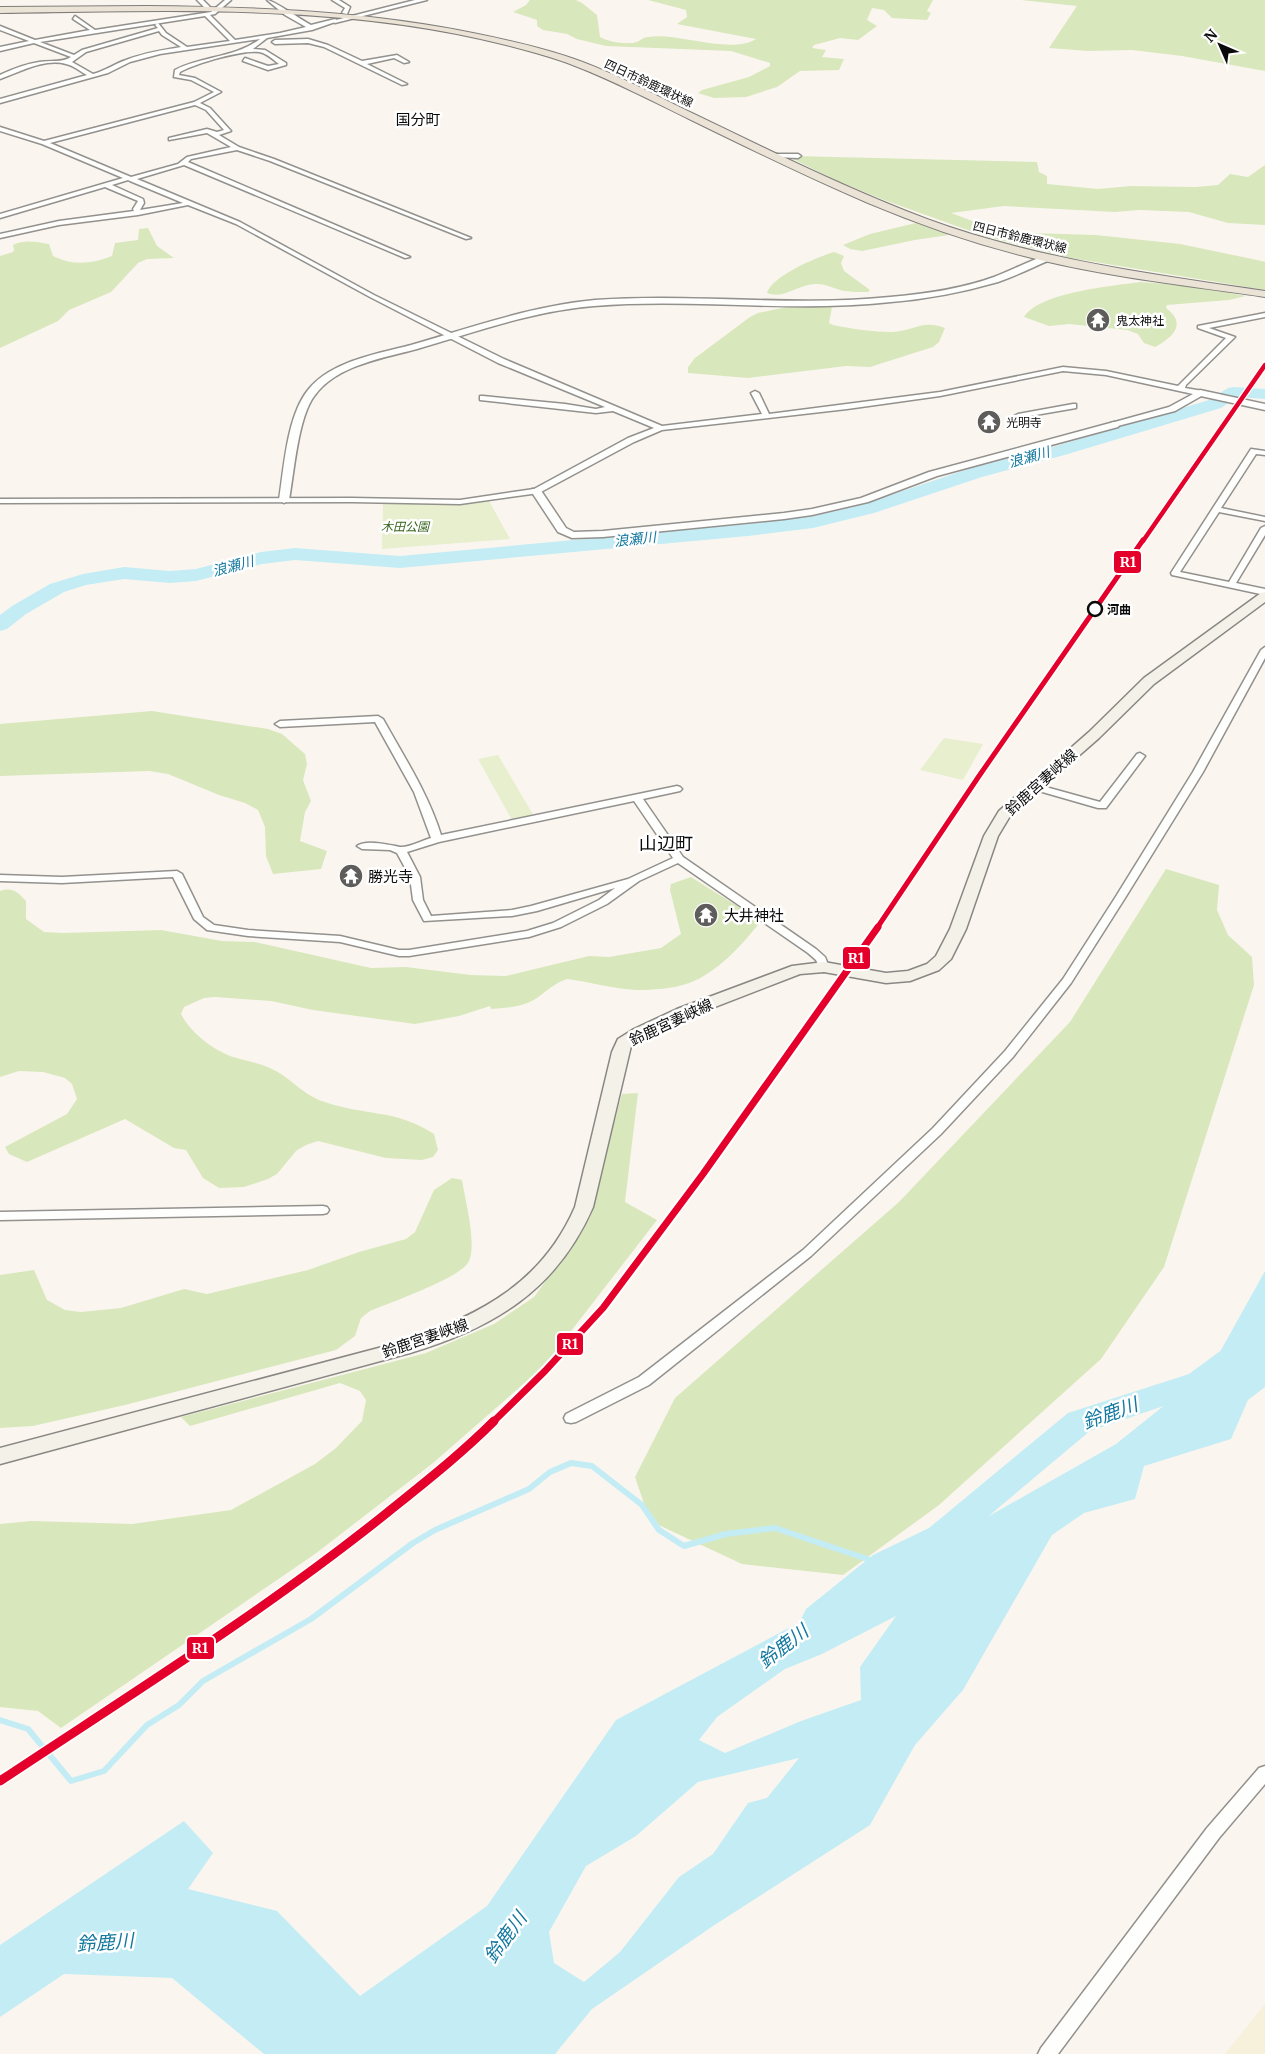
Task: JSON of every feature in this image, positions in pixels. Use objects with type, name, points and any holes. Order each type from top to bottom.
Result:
[{"type":"main road","name":"四日市鈴鹿環状線","points":[[0,10],[204,7],[224,3],[360,14],[456,28],[542,50],[596,71],[876,204],[977,240],[1047,258],[1145,276],[1265,294]]},
{"type":"main road","name":"鈴鹿宮妻峡線","points":[[0,1456],[394,1350],[456,1329],[484,1316],[521,1292],[538,1277],[569,1240],[584,1208],[616,1069],[624,1043],[640,1033],[683,1013],[798,969],[824,967],[873,976],[898,977],[926,971],[943,959],[968,903],[991,836],[1004,814],[1094,736],[1149,681],[1265,596]]},
{"type":"street","points":[[270,0],[312,28]]},
{"type":"street","points":[[335,0],[348,8],[345,13]]},
{"type":"street","points":[[252,50],[262,40],[407,2],[424,0]]},
{"type":"street","points":[[0,50],[33,41],[155,22],[204,7],[234,42]]},
{"type":"street","points":[[75,18],[94,31]]},
{"type":"street","points":[[155,22],[163,32],[187,49]]},
{"type":"street","points":[[0,28],[75,58]]},
{"type":"street","points":[[0,77],[42,62],[68,62],[84,51],[150,33],[163,32]]},
{"type":"street","points":[[0,101],[92,76],[139,58],[175,50],[262,40],[308,41],[337,50],[404,84]]},
{"type":"street","points":[[175,50],[190,59],[190,64]]},
{"type":"street","points":[[44,143],[196,103],[218,92],[193,79],[176,76],[177,71],[190,64],[252,50],[263,51],[284,64],[268,68],[246,60]]},
{"type":"street","points":[[362,63],[395,56],[406,62]]},
{"type":"street","points":[[68,62],[92,76]]},
{"type":"street","points":[[196,103],[208,109],[228,131],[198,139]]},
{"type":"street","points":[[0,129],[44,143],[238,223],[364,292],[501,361],[660,428]]},
{"type":"street","points":[[171,139],[207,131],[237,148],[272,160],[468,238]]},
{"type":"street","points":[[0,216],[180,165],[189,158],[237,148]]},
{"type":"street","points":[[774,156],[798,156]]},
{"type":"street","points":[[183,162],[407,257]]},
{"type":"street","points":[[106,185],[141,200],[136,209],[138,213]]},
{"type":"street","points":[[0,236],[59,223],[138,213],[188,203]]},
{"type":"street","points":[[284,500],[303,405],[312,392],[327,378],[351,366],[527,313],[593,303],[639,301],[878,302],[922,298],[979,286],[1047,258]]},
{"type":"street","points":[[1181,389],[1183,384],[1231,337],[1200,326],[1265,315]]},
{"type":"street","points":[[0,501],[284,500],[460,502],[536,491],[631,440],[660,428],[940,394],[1063,369],[1107,373],[1265,407]]},
{"type":"street","points":[[755,393],[766,415]]},
{"type":"street","points":[[536,491],[562,530],[572,535],[603,534],[812,512],[871,498],[933,474],[1172,409],[1200,393]]},
{"type":"street","points":[[484,398],[596,411],[616,408]]},
{"type":"street","points":[[1018,416],[1073,406]]},
{"type":"street","points":[[1265,453],[1254,451],[1175,573],[1265,592]]},
{"type":"street","points":[[1216,509],[1265,519]]},
{"type":"street","points":[[1231,585],[1265,528]]},
{"type":"street","points":[[571,1418],[644,1381],[807,1253],[938,1131],[1009,1054],[1067,981],[1125,890],[1198,772],[1265,650]]},
{"type":"street","points":[[280,724],[378,719],[412,775],[428,809],[438,839]]},
{"type":"street","points":[[1035,787],[1102,806],[1140,756]]},
{"type":"street","points":[[401,851],[438,839],[677,789]]},
{"type":"street","points":[[637,798],[679,860],[812,950],[824,967]]},
{"type":"street","points":[[362,846],[392,847],[401,851],[415,877],[418,900],[428,919],[512,913],[533,909],[635,879],[679,860]]},
{"type":"street","points":[[0,878],[62,880],[177,874],[199,919],[211,928],[248,934],[314,936],[340,939],[399,953],[529,934],[557,925],[603,902],[635,879]]},
{"type":"street","points":[[0,1216],[323,1210]]},
{"type":"street","points":[[1046,2054],[1212,1834],[1265,1773]]},
{"type":"shaded area","points":[[1265,2004],[1265,2054],[1225,2054]]},
{"type":"green space","points":[[530,0],[576,0],[582,3],[597,15],[600,37],[613,42],[633,43],[647,37],[660,36],[732,45],[756,39],[677,24],[687,17],[686,10],[648,0],[933,0],[927,11],[931,13],[927,20],[892,18],[884,10],[872,8],[867,20],[877,26],[858,40],[840,38],[814,45],[812,48],[826,50],[822,57],[844,59],[839,70],[800,71],[777,87],[746,97],[714,98],[698,93],[702,90],[749,77],[770,66],[770,63],[731,51],[606,46],[577,39],[567,34],[543,30],[537,26],[537,20],[513,12],[526,5]]},
{"type":"green space","points":[[1021,0],[1265,0],[1265,71],[1182,56],[1132,50],[1088,51],[1049,48],[1077,6]]},
{"type":"green space","points":[[794,156],[1037,162],[1039,172],[1047,176],[1047,184],[1098,189],[1131,186],[1196,187],[1218,185],[1230,174],[1248,177],[1265,165],[1265,225],[1228,223],[1189,212],[1139,210],[1115,212],[1004,206],[951,213],[1002,232],[1096,235],[1180,244],[1262,261],[1265,262],[1265,290],[1071,258],[984,236],[837,181],[791,158]]},
{"type":"green space","points":[[916,223],[949,235],[862,251],[850,249],[843,245],[870,234]]},
{"type":"green space","points":[[148,228],[157,246],[174,258],[147,259],[138,263],[111,292],[69,310],[58,321],[0,348],[0,256],[13,252],[13,245],[26,242],[49,244],[53,256],[75,263],[90,262],[112,256],[115,243],[138,240],[139,229]]},
{"type":"green space","points":[[834,252],[844,256],[841,263],[844,271],[870,290],[868,292],[844,291],[824,285],[810,284],[786,293],[774,295],[767,293],[777,280],[786,274],[817,258]]},
{"type":"green space","points":[[1140,282],[1191,286],[1246,296],[1229,300],[1167,305],[1166,308],[1173,314],[1177,325],[1172,335],[1155,347],[1144,343],[1138,334],[1127,330],[1069,324],[1049,326],[1024,317],[1032,308],[1061,296],[1096,288]]},
{"type":"green space","points":[[829,304],[832,307],[829,323],[833,325],[885,332],[924,325],[945,328],[939,342],[933,347],[870,367],[846,366],[748,378],[688,373],[688,367],[695,358],[758,313],[796,305]]},
{"type":"green space","name":"木田公園","points":[[489,501],[510,539],[382,549],[383,504],[461,504]]},
{"type":"green space","points":[[152,711],[268,729],[282,734],[305,754],[307,764],[303,780],[311,801],[305,812],[300,841],[327,851],[321,869],[273,874],[266,856],[265,827],[258,810],[245,803],[219,795],[168,774],[149,771],[0,776],[0,724]]},
{"type":"green space","points":[[944,738],[983,744],[963,780],[920,770]]},
{"type":"green space","points":[[498,755],[535,818],[513,822],[478,759]]},
{"type":"green space","points":[[1166,869],[1219,885],[1217,910],[1228,935],[1252,957],[1254,985],[1164,1267],[1101,1359],[939,1505],[843,1575],[742,1564],[650,1521],[635,1477],[675,1398],[899,1202],[1070,1022]]},
{"type":"green space","points":[[691,877],[761,921],[729,957],[709,973],[699,979],[676,987],[636,990],[567,979],[532,1001],[521,1005],[491,1009],[490,1006],[459,1016],[415,1024],[313,1010],[271,1001],[215,997],[204,998],[184,1007],[181,1014],[191,1028],[203,1040],[225,1054],[269,1068],[304,1092],[318,1099],[340,1106],[407,1120],[434,1134],[438,1150],[433,1157],[422,1160],[386,1158],[318,1141],[296,1151],[277,1174],[268,1179],[244,1187],[219,1188],[203,1178],[186,1150],[174,1148],[125,1119],[27,1162],[9,1154],[5,1147],[67,1114],[77,1099],[72,1084],[65,1078],[43,1072],[19,1071],[0,1077],[0,891],[11,890],[20,895],[26,901],[26,919],[44,932],[161,930],[222,941],[255,942],[371,968],[406,967],[471,975],[506,976],[589,956],[609,957],[661,948],[681,934],[670,890],[671,884]]},
{"type":"green space","points":[[638,1093],[625,1202],[657,1220],[544,1366],[433,1463],[315,1554],[61,1728],[38,1711],[0,1707],[0,1524],[31,1521],[132,1524],[231,1510],[315,1464],[336,1448],[362,1421],[366,1400],[360,1391],[340,1383],[190,1426],[181,1417],[426,1353],[494,1324],[534,1297],[558,1264],[591,1204],[622,1094]]},
{"type":"green space","points":[[452,1178],[462,1180],[468,1209],[472,1244],[469,1261],[464,1267],[440,1282],[370,1311],[361,1318],[355,1336],[336,1350],[125,1405],[33,1426],[0,1428],[0,1275],[34,1270],[47,1300],[65,1310],[81,1312],[121,1308],[184,1289],[207,1294],[308,1270],[359,1252],[406,1239],[415,1232],[434,1190]]},
{"type":"water","points":[[1265,1271],[1265,1387],[1248,1400],[1231,1439],[1144,1466],[1135,1499],[1084,1513],[1052,1535],[963,1690],[915,1745],[870,1825],[713,1926],[592,2009],[555,2054],[264,2054],[172,1978],[64,1974],[0,2017],[0,1945],[184,1821],[213,1853],[188,1889],[277,1911],[360,1996],[487,1906],[616,1720],[832,1605],[1116,1444],[1211,1368]],"holes":[[[896,1616],[860,1667],[861,1700],[801,1721],[725,1753],[699,1740],[717,1717],[785,1669],[822,1654]],[[799,1758],[767,1798],[748,1803],[713,1854],[679,1877],[620,1952],[584,1982],[554,1963],[549,1932],[586,1866],[636,1836],[698,1782]]]},
{"type":"waterway","name":"浪瀬川","points":[[0,625],[19,610],[57,588],[83,580],[124,573],[170,577],[196,575],[261,558],[295,554],[400,562],[748,530],[813,522],[867,509],[975,473],[1062,450],[1215,404],[1234,392],[1265,394]]},
{"type":"waterway","name":"鈴鹿川","points":[[818,1619],[885,1565],[941,1537],[1079,1422],[1200,1382],[1265,1334]]},
{"type":"waterway","points":[[0,1720],[28,1729],[71,1781],[104,1771],[147,1725],[179,1705],[203,1681],[311,1619],[413,1543],[435,1530],[529,1489],[550,1472],[571,1463],[592,1466],[642,1505],[659,1530],[684,1546],[726,1534],[775,1528],[885,1565]]},
{"type":"transit line","name":"R1","points":[[0,1781],[222,1634],[327,1561],[482,1433],[545,1371],[603,1308],[703,1174],[848,971],[979,776],[1265,365]]},
{"type":"place","name":"鬼太神社","points":[[1098,320]]},
{"type":"place","name":"光明寺","points":[[989,422]]},
{"type":"place","name":"河曲","points":[[1095,609]]},
{"type":"place","name":"勝光寺","points":[[351,876]]},
{"type":"place","name":"大井神社","points":[[706,915]]},
{"type":"district","name":"国分町","points":[[418,119]]},
{"type":"district","name":"山辺町","points":[[666,843]]}]
